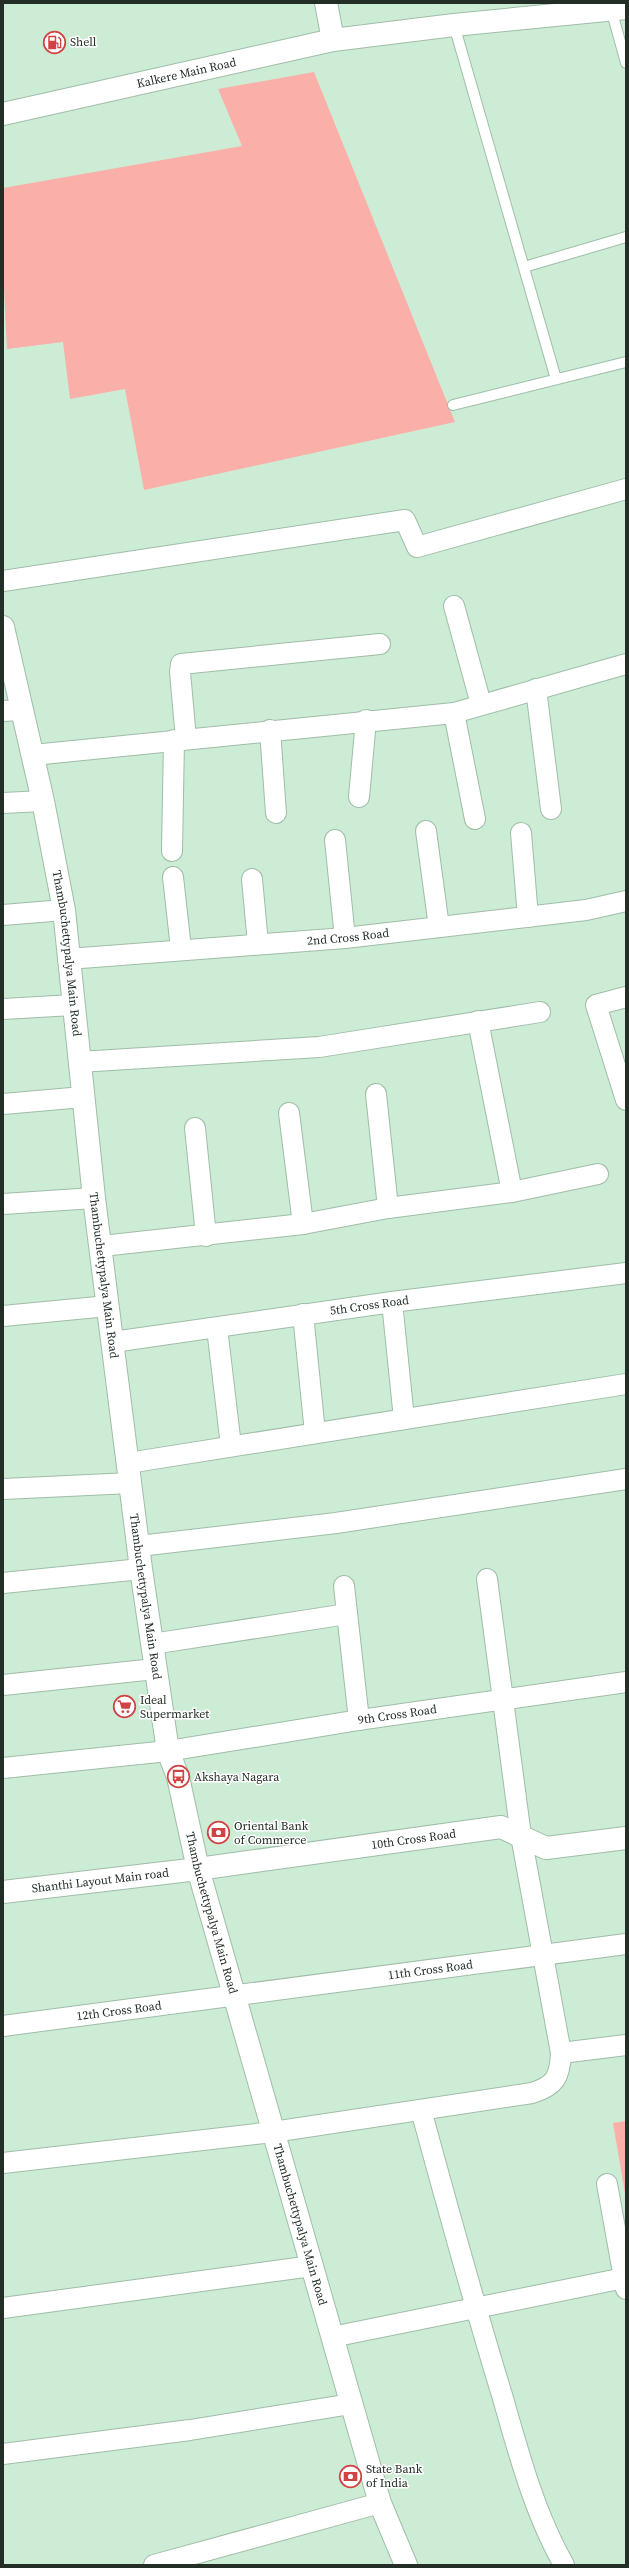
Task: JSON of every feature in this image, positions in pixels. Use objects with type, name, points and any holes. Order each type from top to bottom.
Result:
[{"type":"main road","points":[[326,3],[333,40]]},
{"type":"main road","name":"Kalkere Main Road","points":[[3,114],[333,40],[454,25],[618,9]]},
{"type":"main road","name":"Thambuchettypalya Main Road","points":[[3,626],[12,710],[33,755],[64,910],[94,1198],[102,1246],[108,1306],[141,1570],[168,1751],[178,1777],[198,1869],[351,2404],[380,2503],[406,2565]]},
{"type":"main road","name":"10th Cross Road","points":[[198,1869],[501,1827],[546,1848],[626,1838]]},
{"type":"main road","name":"Shanthi Layout Main road","points":[[3,1892],[198,1869]]},
{"type":"street","points":[[3,581],[405,520],[417,547],[626,489]]},
{"type":"street","points":[[454,606],[482,704]]},
{"type":"street","points":[[172,851],[180,739],[181,664],[380,644]]},
{"type":"street","points":[[33,755],[366,720],[454,713],[626,664]]},
{"type":"street","points":[[536,689],[551,809]]},
{"type":"street","points":[[454,713],[475,819]]},
{"type":"street","points":[[359,797],[366,720]]},
{"type":"street","points":[[270,730],[276,813]]},
{"type":"street","points":[[3,803],[43,801]]},
{"type":"street","points":[[426,831],[438,927]]},
{"type":"street","points":[[521,834],[528,917]]},
{"type":"street","points":[[335,840],[345,938]]},
{"type":"street","points":[[173,877],[181,949]]},
{"type":"street","points":[[252,879],[258,944]]},
{"type":"street","name":"2nd Cross Road","points":[[68,959],[181,949],[345,938],[586,910],[626,902]]},
{"type":"street","points":[[3,914],[64,910]]},
{"type":"street","points":[[626,997],[596,1005],[623,1078],[626,1100]]},
{"type":"street","points":[[3,1009],[73,1005]]},
{"type":"street","points":[[79,1062],[319,1047],[540,1012]]},
{"type":"street","points":[[478,1021],[512,1192]]},
{"type":"street","points":[[376,1094],[388,1208]]},
{"type":"street","points":[[3,1104],[83,1097]]},
{"type":"street","points":[[289,1113],[303,1224]]},
{"type":"street","points":[[195,1128],[206,1236]]},
{"type":"street","points":[[102,1246],[206,1236],[303,1224],[388,1208],[512,1192],[598,1174]]},
{"type":"street","points":[[3,1204],[94,1198]]},
{"type":"street","name":"5th Cross Road","points":[[113,1342],[392,1302],[626,1273]]},
{"type":"street","points":[[392,1302],[404,1419]]},
{"type":"street","points":[[3,1316],[108,1306]]},
{"type":"street","points":[[303,1314],[315,1433]]},
{"type":"street","points":[[217,1328],[232,1446]]},
{"type":"street","points":[[3,1489],[129,1473],[232,1446],[626,1384]]},
{"type":"street","points":[[139,1546],[336,1524],[626,1479]]},
{"type":"street","points":[[3,1584],[141,1570]]},
{"type":"street","points":[[3,2164],[273,2132],[532,2093],[548,2088],[560,2068],[561,2053],[521,1836],[487,1579]]},
{"type":"street","points":[[344,1586],[359,1720]]},
{"type":"street","points":[[152,1644],[347,1614]]},
{"type":"street","points":[[3,1685],[155,1669]]},
{"type":"street","name":"9th Cross Road","points":[[3,1768],[168,1751],[359,1720],[626,1682]]},
{"type":"street","name":"11th Cross Road","points":[[235,1996],[626,1944]]},
{"type":"street","name":"12th Cross Road","points":[[3,2026],[235,1996]]},
{"type":"street","points":[[561,2053],[626,2045]]},
{"type":"street","points":[[422,2110],[475,2308],[539,2517],[564,2565]]},
{"type":"street","points":[[332,2337],[475,2308],[625,2284],[607,2184]]},
{"type":"street","points":[[3,2308],[312,2266]]},
{"type":"street","points":[[3,2454],[190,2430],[351,2404]]},
{"type":"street","points":[[154,2565],[380,2503]]},
{"type":"lane","points":[[618,9],[626,63]]},
{"type":"lane","points":[[454,25],[556,380]]},
{"type":"lane","points":[[524,267],[626,237]]},
{"type":"lane","points":[[454,405],[626,362]]},
{"type":"shaded area","points":[[314,72],[455,422],[144,490],[125,389],[70,399],[63,342],[7,349],[3,270],[3,188],[242,146],[218,89]]},
{"type":"shaded area","points":[[626,2121],[626,2199],[613,2123]]},
{"type":"place","name":"Shell","points":[[55,42]]},
{"type":"place","name":"Ideal Supermarket","points":[[124,1707]]},
{"type":"place","name":"Akshaya Nagara","points":[[178,1777]]},
{"type":"place","name":"Oriental Bank of Commerce","points":[[218,1833]]},
{"type":"place","name":"State Bank of India","points":[[351,2476]]}]
